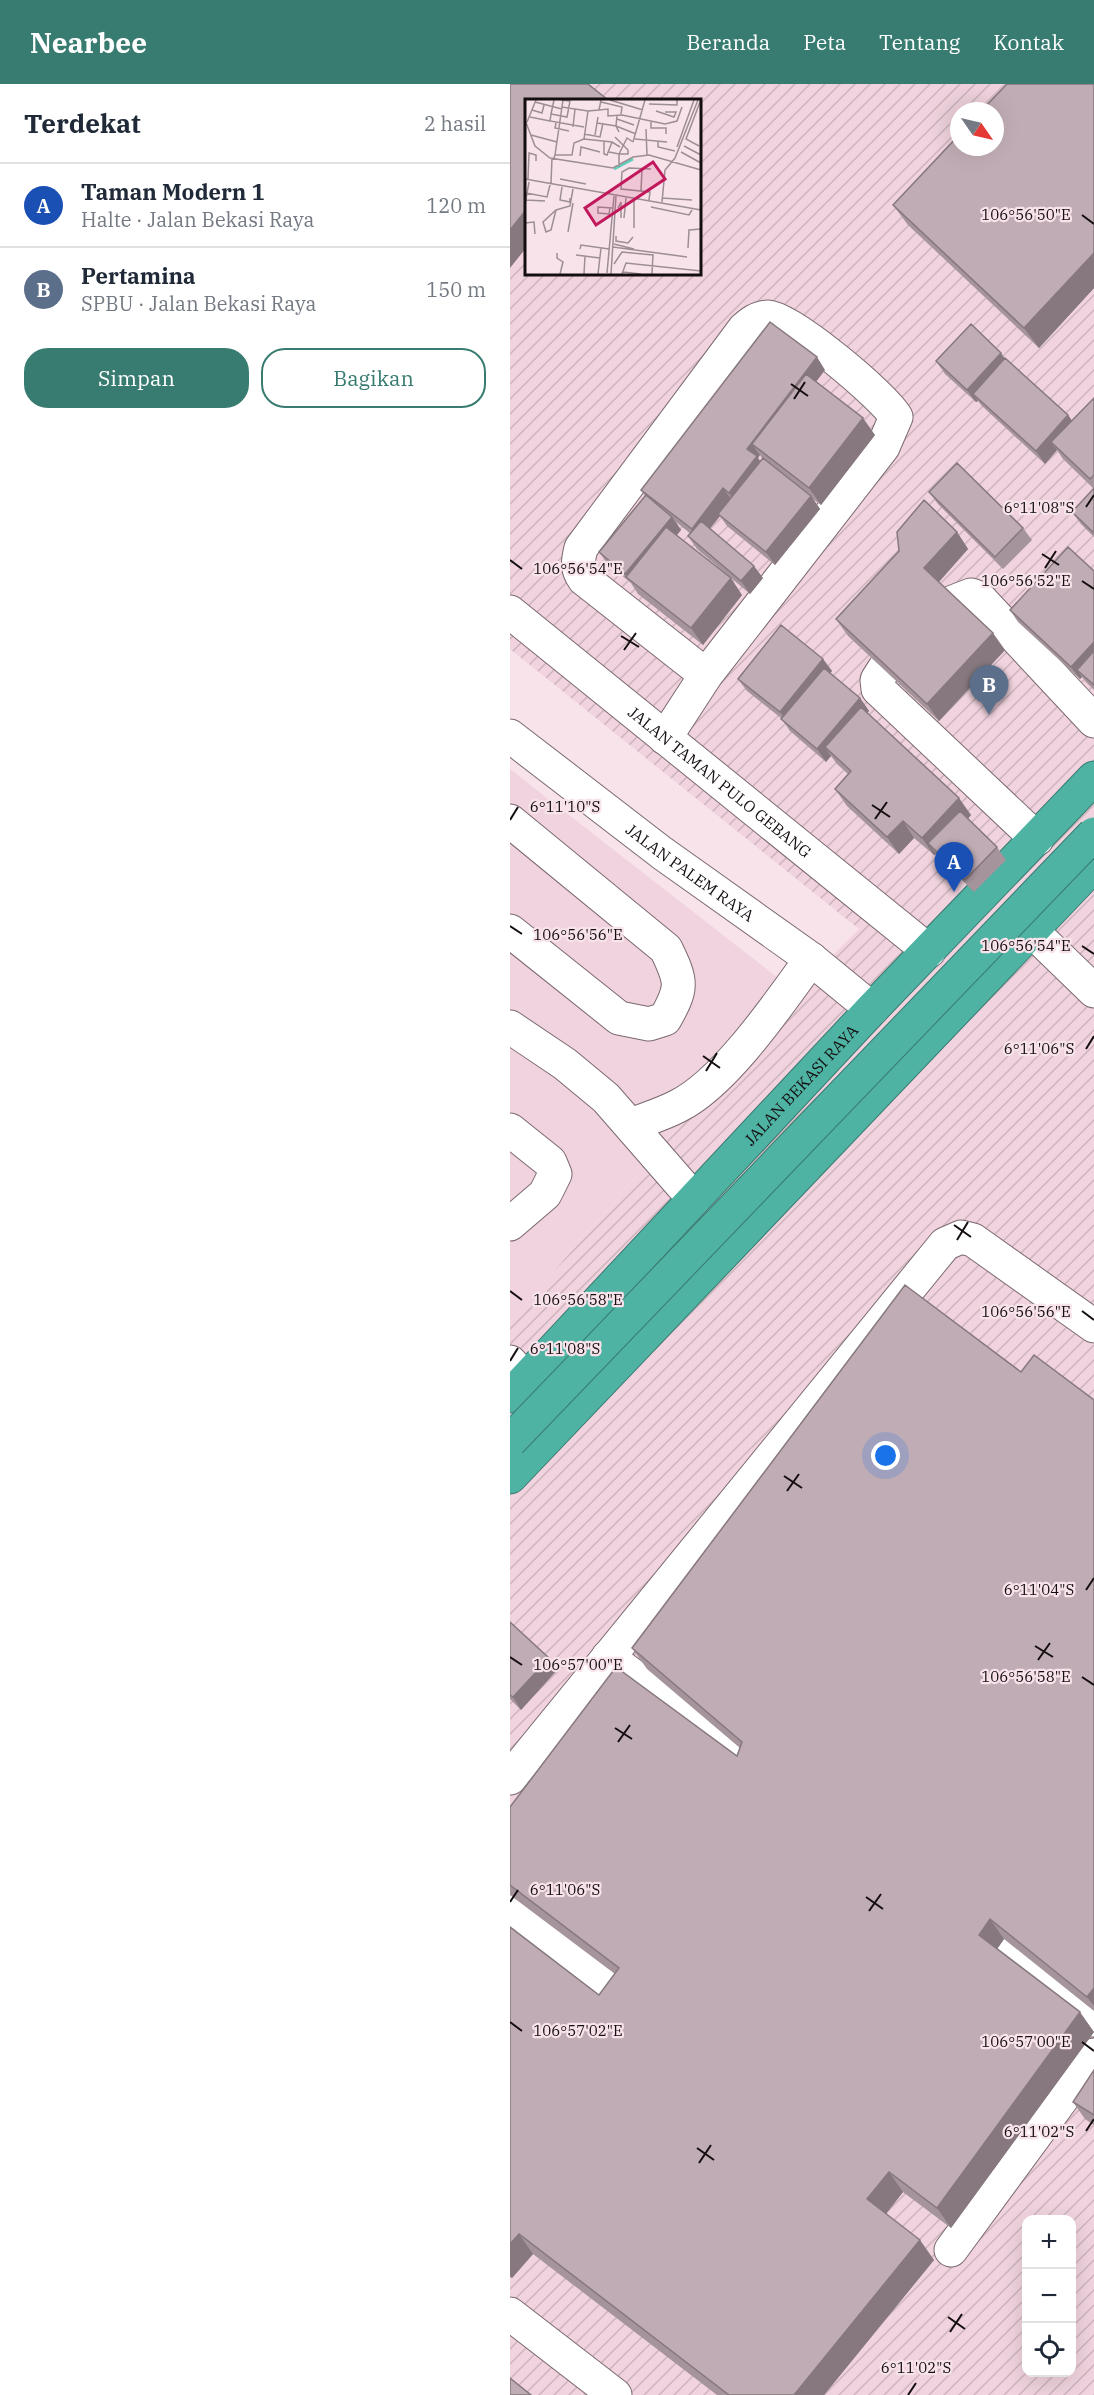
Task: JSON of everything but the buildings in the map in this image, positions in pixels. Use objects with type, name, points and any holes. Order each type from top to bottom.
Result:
[{"type":"highway","name":"JALAN BEKASI RAYA","points":[[515,1379],[611,1287],[872,1009],[1094,778]]},
{"type":"highway","points":[[510,1441],[1094,834]]},
{"type":"highway","points":[[510,1477],[1094,865]]},
{"type":"highway","points":[[838,1046],[881,1087]]},
{"type":"highway","points":[[611,1287],[651,1329]]},
{"type":"street","points":[[666,738],[706,675],[884,447],[896,417],[890,406],[847,369],[785,323],[769,317],[755,320],[744,329],[581,548],[577,563],[584,579],[706,675]]},
{"type":"street","points":[[954,602],[971,595],[979,598],[1094,721]]},
{"type":"street","name":"JALAN TAMAN PULO GEBANG","points":[[510,612],[929,951]]},
{"type":"street","points":[[884,669],[877,680],[878,689],[1037,839]]},
{"type":"street","name":"JALAN PALEM RAYA","points":[[510,736],[662,853],[811,959],[872,1009]]},
{"type":"street","points":[[510,931],[619,1018],[650,1024],[665,1019],[679,995],[678,973],[666,949],[515,834]]},
{"type":"street","points":[[1031,930],[1094,991]]},
{"type":"street","points":[[631,1125],[679,1106],[704,1089],[758,1031],[811,959]]},
{"type":"street","points":[[510,1027],[565,1064],[606,1098],[694,1199]]},
{"type":"street","points":[[510,1130],[550,1162],[555,1174],[545,1194],[510,1224]]},
{"type":"street","points":[[510,1778],[945,1244],[961,1237],[973,1240],[1094,1326]]},
{"type":"street","points":[[608,1657],[799,1800]]},
{"type":"street","points":[[942,1906],[1094,2020]]},
{"type":"street","points":[[510,1907],[611,1984]]},
{"type":"street","points":[[951,2250],[1094,2055]]},
{"type":"street","points":[[510,2314],[596,2389]]},
{"type":"shaded area","points":[[510,84],[1094,84],[1094,2395],[510,2395],[510,1322],[796,992],[859,929],[510,649]]},
{"type":"shaded area","points":[[510,769],[796,992],[510,1322]]},
{"type":"place","name":"Pertamina","points":[[989,715]]},
{"type":"place","name":"Taman Modern 1","points":[[954,892]]}]
